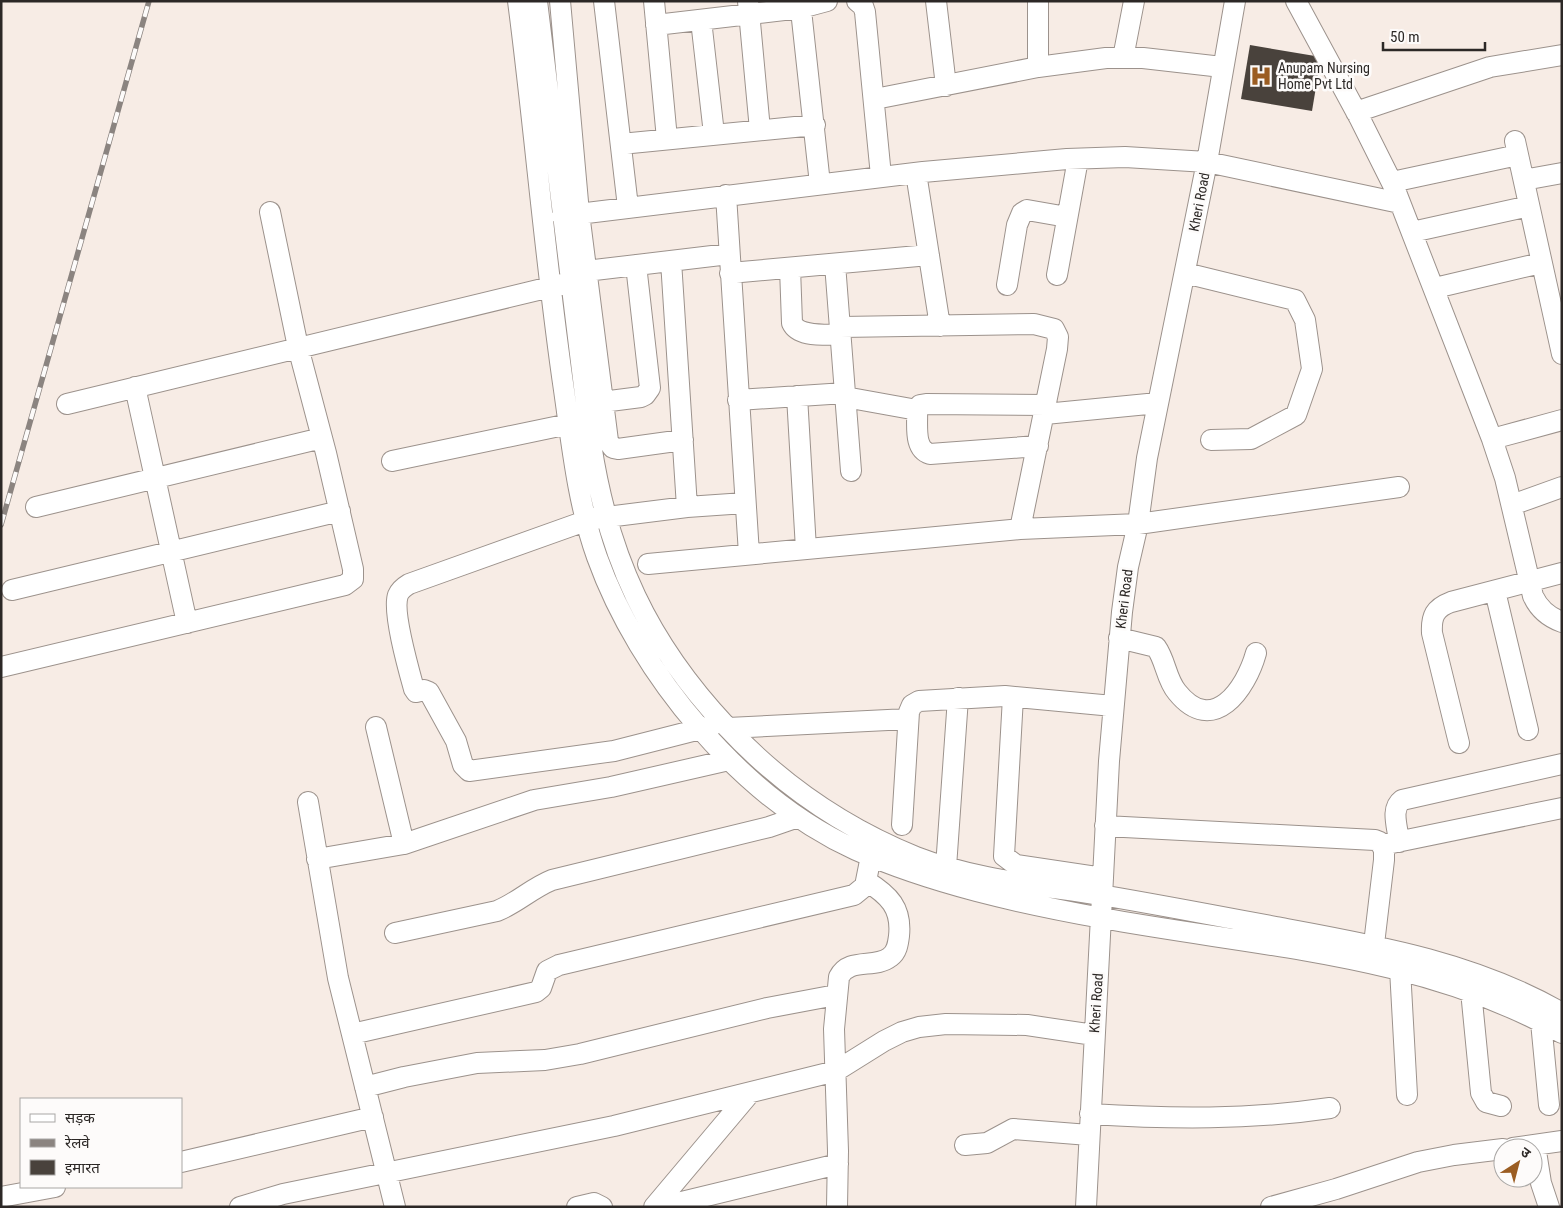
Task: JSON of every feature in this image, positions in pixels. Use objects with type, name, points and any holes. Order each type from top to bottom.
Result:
[{"type":"street","points":[[518,1],[593,453],[595,518]]},
{"type":"street","points":[[537,1],[571,214]]},
{"type":"street","points":[[560,1],[571,214],[566,282],[569,424],[595,518],[651,629],[690,684],[715,726],[729,760],[752,782],[798,817],[822,832],[870,856],[946,883],[1102,901],[1374,944],[1458,967],[1562,1013]]},
{"type":"street","points":[[604,1],[628,207]]},
{"type":"street","points":[[654,1],[667,139]]},
{"type":"street","points":[[656,25],[701,20],[749,8],[827,1]]},
{"type":"street","points":[[857,1],[863,6],[864,12],[875,99],[881,176]]},
{"type":"street","points":[[936,1],[946,86]]},
{"type":"street","points":[[1038,1],[1038,68]]},
{"type":"street","points":[[1123,58],[1134,1]]},
{"type":"street","name":"Kheri Road","points":[[1086,1207],[1105,826],[1119,638],[1128,567],[1138,524],[1147,458],[1185,273],[1235,1]]},
{"type":"street","points":[[1296,1],[1392,182],[1435,288],[1492,439],[1512,505],[1530,582],[1538,606],[1548,616],[1562,622]]},
{"type":"street","points":[[800,4],[815,125],[820,184]]},
{"type":"street","points":[[749,8],[760,130]]},
{"type":"street","points":[[701,20],[714,134]]},
{"type":"street","points":[[1356,112],[1490,67],[1562,55]]},
{"type":"street","points":[[875,99],[1038,68],[1106,58],[1143,58],[1222,67]]},
{"type":"street","points":[[621,144],[815,125]]},
{"type":"street","points":[[1392,182],[1517,148],[1562,354]]},
{"type":"street","points":[[571,214],[916,172],[1125,157],[1206,162],[1400,203]]},
{"type":"street","points":[[1057,275],[1078,159]]},
{"type":"street","points":[[916,172],[940,326]]},
{"type":"street","points":[[1524,180],[1562,173]]},
{"type":"street","points":[[726,195],[749,554]]},
{"type":"street","points":[[1412,232],[1529,206]]},
{"type":"street","points":[[1007,285],[1017,225],[1022,213],[1027,210],[1068,217]]},
{"type":"street","points":[[1,667],[349,582],[353,579],[353,569],[340,511],[298,347],[270,212]]},
{"type":"street","points":[[67,404],[636,265],[671,261],[790,268],[929,255]]},
{"type":"street","points":[[671,261],[687,507]]},
{"type":"street","points":[[1435,288],[1541,263]]},
{"type":"street","points":[[835,264],[851,471]]},
{"type":"street","points":[[602,402],[645,395],[650,388],[636,265]]},
{"type":"street","points":[[790,268],[792,323],[794,328],[802,333],[940,326],[1034,324],[1054,329],[1058,337],[1057,349],[1020,530]]},
{"type":"street","points":[[1185,273],[1295,300],[1305,320],[1312,369],[1296,415],[1251,439],[1211,440]]},
{"type":"street","points":[[566,282],[602,402],[608,441],[613,448],[683,440]]},
{"type":"street","points":[[135,387],[187,622]]},
{"type":"street","points":[[738,400],[845,395],[917,410]]},
{"type":"street","points":[[797,396],[806,550]]},
{"type":"street","points":[[1038,446],[930,454],[925,452],[919,443],[917,410],[920,405],[926,404],[1045,410],[1158,403]]},
{"type":"street","points":[[1492,439],[1562,420]]},
{"type":"street","points":[[392,462],[569,424]]},
{"type":"street","points":[[36,508],[322,438]]},
{"type":"street","points":[[648,564],[1020,530],[1138,524],[1398,487]]},
{"type":"street","points":[[1512,505],[1562,487]]},
{"type":"street","points":[[745,503],[687,507],[595,518],[403,588],[398,595],[397,610],[414,689],[416,692],[424,690],[430,692],[456,741],[463,765],[469,771],[614,751],[715,726],[908,719]]},
{"type":"street","points":[[12,590],[340,511]]},
{"type":"street","points":[[1459,743],[1438,660],[1431,620],[1435,611],[1442,605],[1562,573]]},
{"type":"street","points":[[1495,590],[1528,730]]},
{"type":"street","points":[[1119,638],[1156,647],[1178,693],[1190,704],[1206,710],[1220,708],[1234,697],[1249,674],[1256,654]]},
{"type":"street","points":[[902,825],[908,719],[912,705],[919,700],[1013,697],[1113,706]]},
{"type":"street","points":[[1013,697],[1004,856],[1009,861],[1102,901]]},
{"type":"street","points":[[946,867],[958,698]]},
{"type":"street","points":[[715,726],[783,780],[836,818],[891,846],[946,867],[1400,969],[1470,991],[1509,1006],[1562,1033]]},
{"type":"street","points":[[376,727],[404,844]]},
{"type":"street","points":[[318,859],[404,844],[534,800],[611,788],[729,760]]},
{"type":"street","points":[[1374,944],[1384,860],[1391,844],[1397,804],[1402,800],[1562,764]]},
{"type":"street","points":[[308,802],[338,978],[395,1207]]},
{"type":"street","points":[[1105,826],[1375,840],[1391,844],[1562,808]]},
{"type":"street","points":[[395,933],[497,911],[511,906],[530,891],[552,880],[769,827],[798,817]]},
{"type":"street","points":[[352,1034],[536,992],[541,988],[548,971],[559,965],[854,895],[863,890],[870,856]]},
{"type":"street","points":[[837,1207],[838,1164],[834,1029],[836,995],[842,970],[848,966],[883,961],[892,956],[897,948],[900,926],[898,912],[884,892],[866,882]]},
{"type":"street","points":[[1400,969],[1407,1095]]},
{"type":"street","points":[[1470,991],[1480,1093],[1486,1102],[1501,1106]]},
{"type":"street","points":[[365,1087],[404,1077],[477,1063],[545,1060],[571,1056],[767,1008],[836,995]]},
{"type":"street","points":[[1541,1022],[1549,1105]]},
{"type":"street","points":[[240,1207],[283,1194],[614,1126],[836,1071],[890,1038],[920,1027],[946,1024],[1027,1025],[1094,1035]]},
{"type":"street","points":[[654,1207],[750,1093]]},
{"type":"street","points":[[1090,1114],[1164,1118],[1224,1118],[1277,1116],[1330,1108]]},
{"type":"street","points":[[182,1162],[372,1118]]},
{"type":"street","points":[[965,1146],[987,1143],[1013,1129],[1089,1135]]},
{"type":"street","points":[[1543,1144],[1562,1141]]},
{"type":"street","points":[[1271,1207],[1336,1189],[1418,1162],[1454,1155],[1493,1151]]},
{"type":"street","points":[[661,1207],[838,1164]]},
{"type":"street","points":[[1,1197],[50,1188]]},
{"type":"street","points":[[1543,1188],[1549,1207]]},
{"type":"street","points":[[577,1207],[594,1203],[602,1207]]},
{"type":"building","points":[[1250,45],[1321,57],[1312,111],[1241,99]]},
{"type":"railway","points":[[1,525],[149,1]]},
{"type":"place","name":"Anupam Nursing Home Pvt Ltd","points":[[1261,76]]}]
